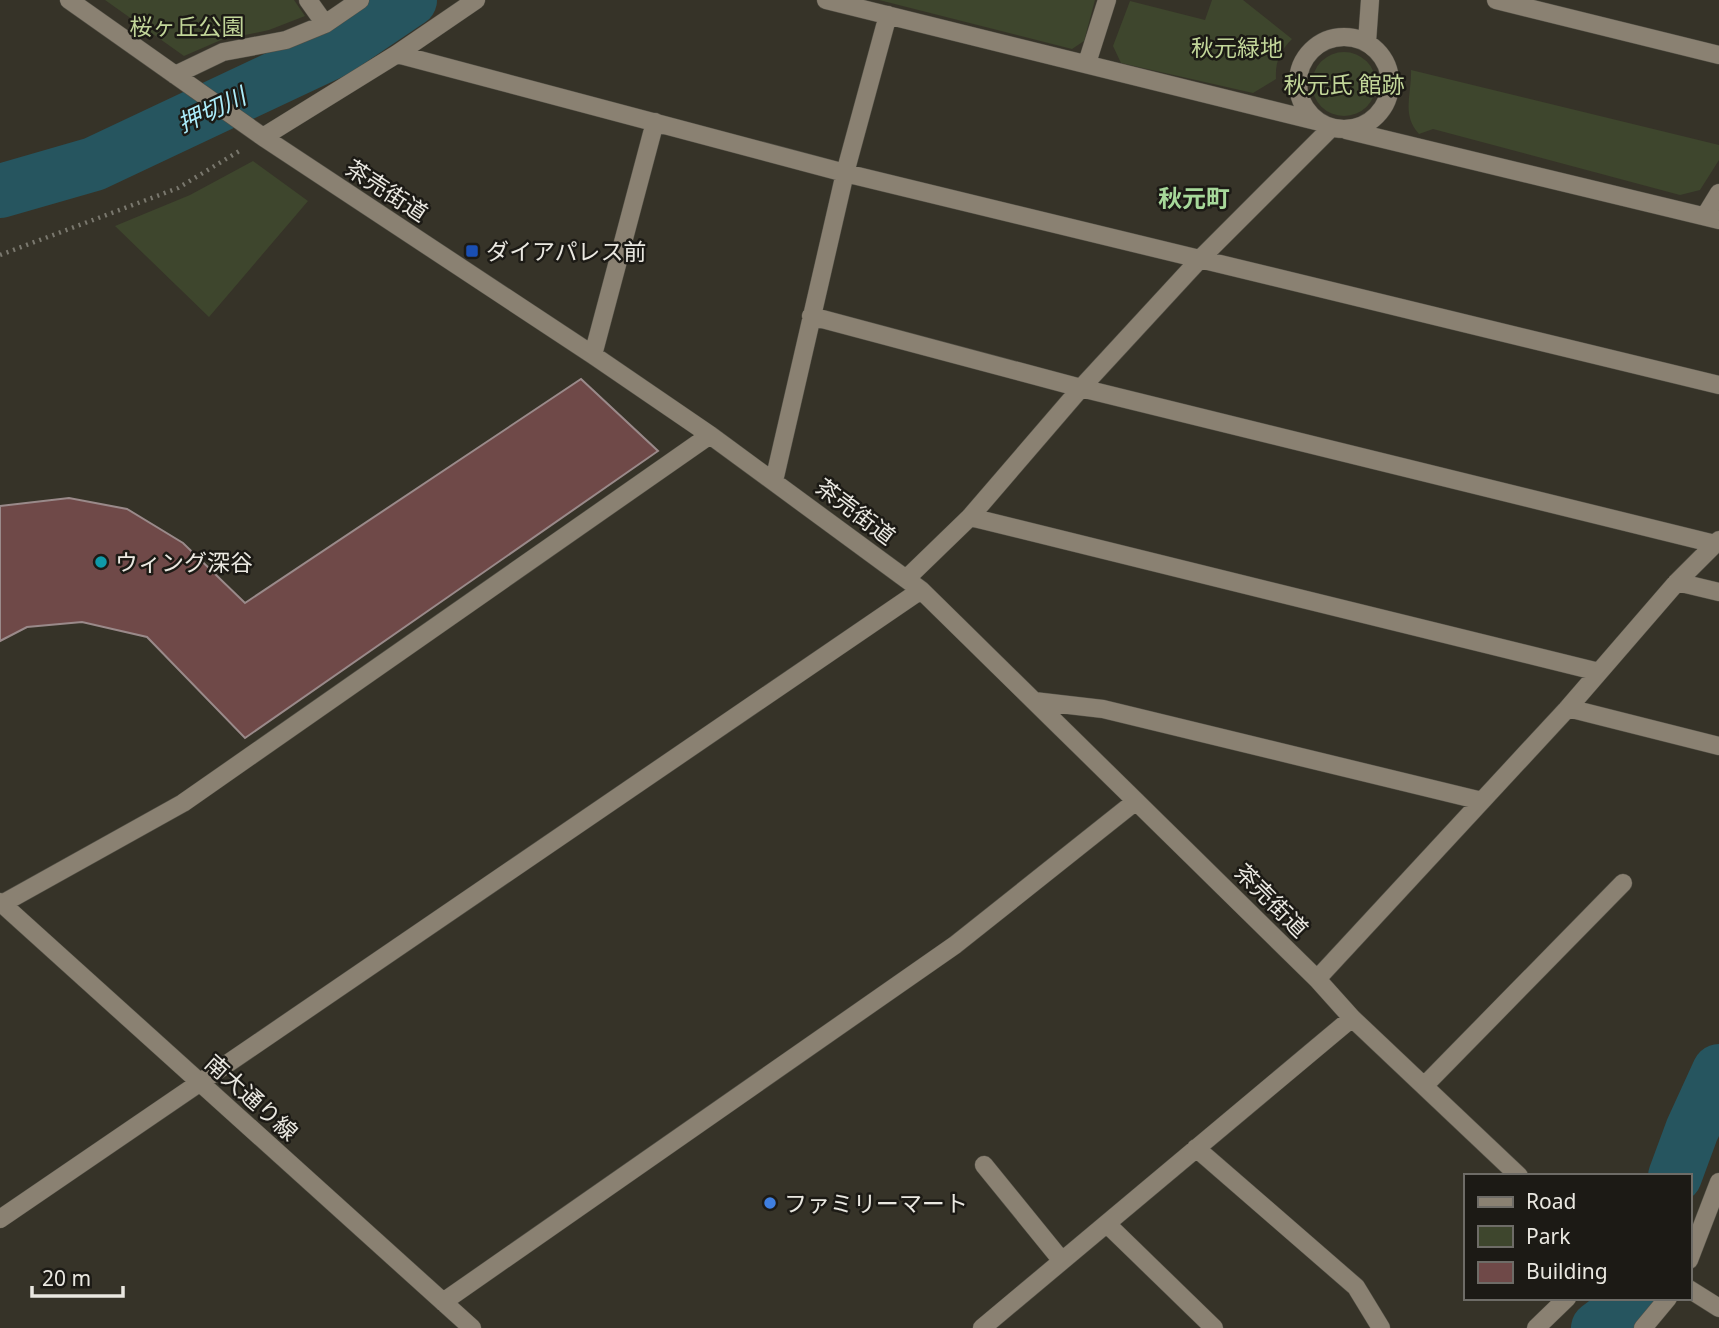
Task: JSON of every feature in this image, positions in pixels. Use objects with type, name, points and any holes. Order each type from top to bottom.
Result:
[{"type":"street","name":"茶売街道","points":[[69,0],[263,137],[710,435],[921,590],[1317,979],[1352,1018],[1518,1174]]},
{"type":"street","points":[[308,0],[326,24]]},
{"type":"street","points":[[175,75],[223,52],[286,40],[326,24],[360,0]]},
{"type":"street","points":[[263,137],[397,54],[476,0]]},
{"type":"street","points":[[826,0],[1712,218],[1719,193]]},
{"type":"street","points":[[1087,63],[1107,0]]},
{"type":"street","points":[[1367,42],[1370,0]]},
{"type":"street","points":[[1496,0],[1719,55]]},
{"type":"street","points":[[774,481],[845,173],[888,15]]},
{"type":"street","points":[[1337,37],[1353,37],[1367,42],[1379,52],[1387,64],[1391,78],[1390,94],[1384,107],[1362,127],[1331,126],[1306,110],[1299,95],[1297,79],[1301,65],[1310,51],[1322,42],[1337,37]]},
{"type":"street","points":[[397,54],[845,173],[1719,385]]},
{"type":"street","points":[[593,355],[655,122]]},
{"type":"street","points":[[906,579],[970,517],[1081,388],[1201,258],[1331,126]]},
{"type":"street","points":[[811,316],[1081,388],[1717,542]]},
{"type":"street","points":[[1,904],[183,803],[710,435]]},
{"type":"street","points":[[970,517],[1600,672]]},
{"type":"street","points":[[1317,979],[1568,708],[1677,582],[1717,542]]},
{"type":"street","points":[[1677,582],[1719,592]]},
{"type":"street","points":[[0,1219],[198,1081],[921,590]]},
{"type":"street","points":[[1034,701],[1103,709],[1482,801]]},
{"type":"street","points":[[1568,708],[1719,746]]},
{"type":"street","points":[[443,1302],[955,945],[1136,801]]},
{"type":"street","points":[[1424,1086],[1623,883]]},
{"type":"street","name":"南大通り線","points":[[1,904],[472,1328]]},
{"type":"street","points":[[982,1328],[1352,1018]]},
{"type":"street","points":[[1196,1148],[1356,1287],[1381,1328]]},
{"type":"street","points":[[984,1165],[1062,1261]]},
{"type":"street","points":[[1691,1255],[1719,1182]]},
{"type":"street","points":[[1107,1224],[1214,1328]]},
{"type":"street","points":[[1691,1290],[1719,1308]]},
{"type":"street","points":[[1536,1328],[1565,1300]]},
{"type":"street","points":[[1643,1328],[1666,1300]]},
{"type":"path","points":[[0,255],[178,188],[263,137]]},
{"type":"green space","name":"桜ヶ丘公園","points":[[105,0],[294,0],[305,16],[269,30],[221,40],[184,56]]},
{"type":"green space","points":[[879,0],[1095,0],[1084,41],[1072,49]]},
{"type":"green space","name":"秋元緑地","points":[[1212,0],[1243,0],[1292,39],[1279,57],[1276,79],[1253,93],[1121,63],[1113,46],[1130,1],[1205,20]]},
{"type":"green space","name":"秋元氏 館跡","points":[[1338,52],[1350,52],[1367,61],[1374,72],[1374,96],[1367,107],[1350,116],[1338,116],[1326,111],[1317,102],[1312,90],[1312,78],[1317,66],[1326,57]]},
{"type":"green space","points":[[1411,70],[1719,145],[1719,160],[1700,190],[1680,195],[1433,129],[1419,134],[1410,119],[1409,111]]},
{"type":"green space","points":[[253,161],[308,201],[209,317],[115,226],[190,195]]},
{"type":"building","name":"ウィング深谷","points":[[581,379],[658,451],[245,738],[147,637],[82,622],[27,627],[0,641],[0,506],[69,498],[127,509],[183,543],[245,603]]},
{"type":"waterway","name":"押切川","points":[[0,191],[94,164],[336,50],[410,0]]},
{"type":"waterway","points":[[1676,1174],[1719,1071]]},
{"type":"waterway","points":[[1598,1328],[1630,1304],[1631,1300]]},
{"type":"place","name":"ダイアパレス前","points":[[472,251]]},
{"type":"place","name":"ウィング深谷","points":[[101,562]]},
{"type":"place","name":"ファミリーマート","points":[[770,1203]]},
{"type":"district","name":"秋元町","points":[[1194,197]]}]
